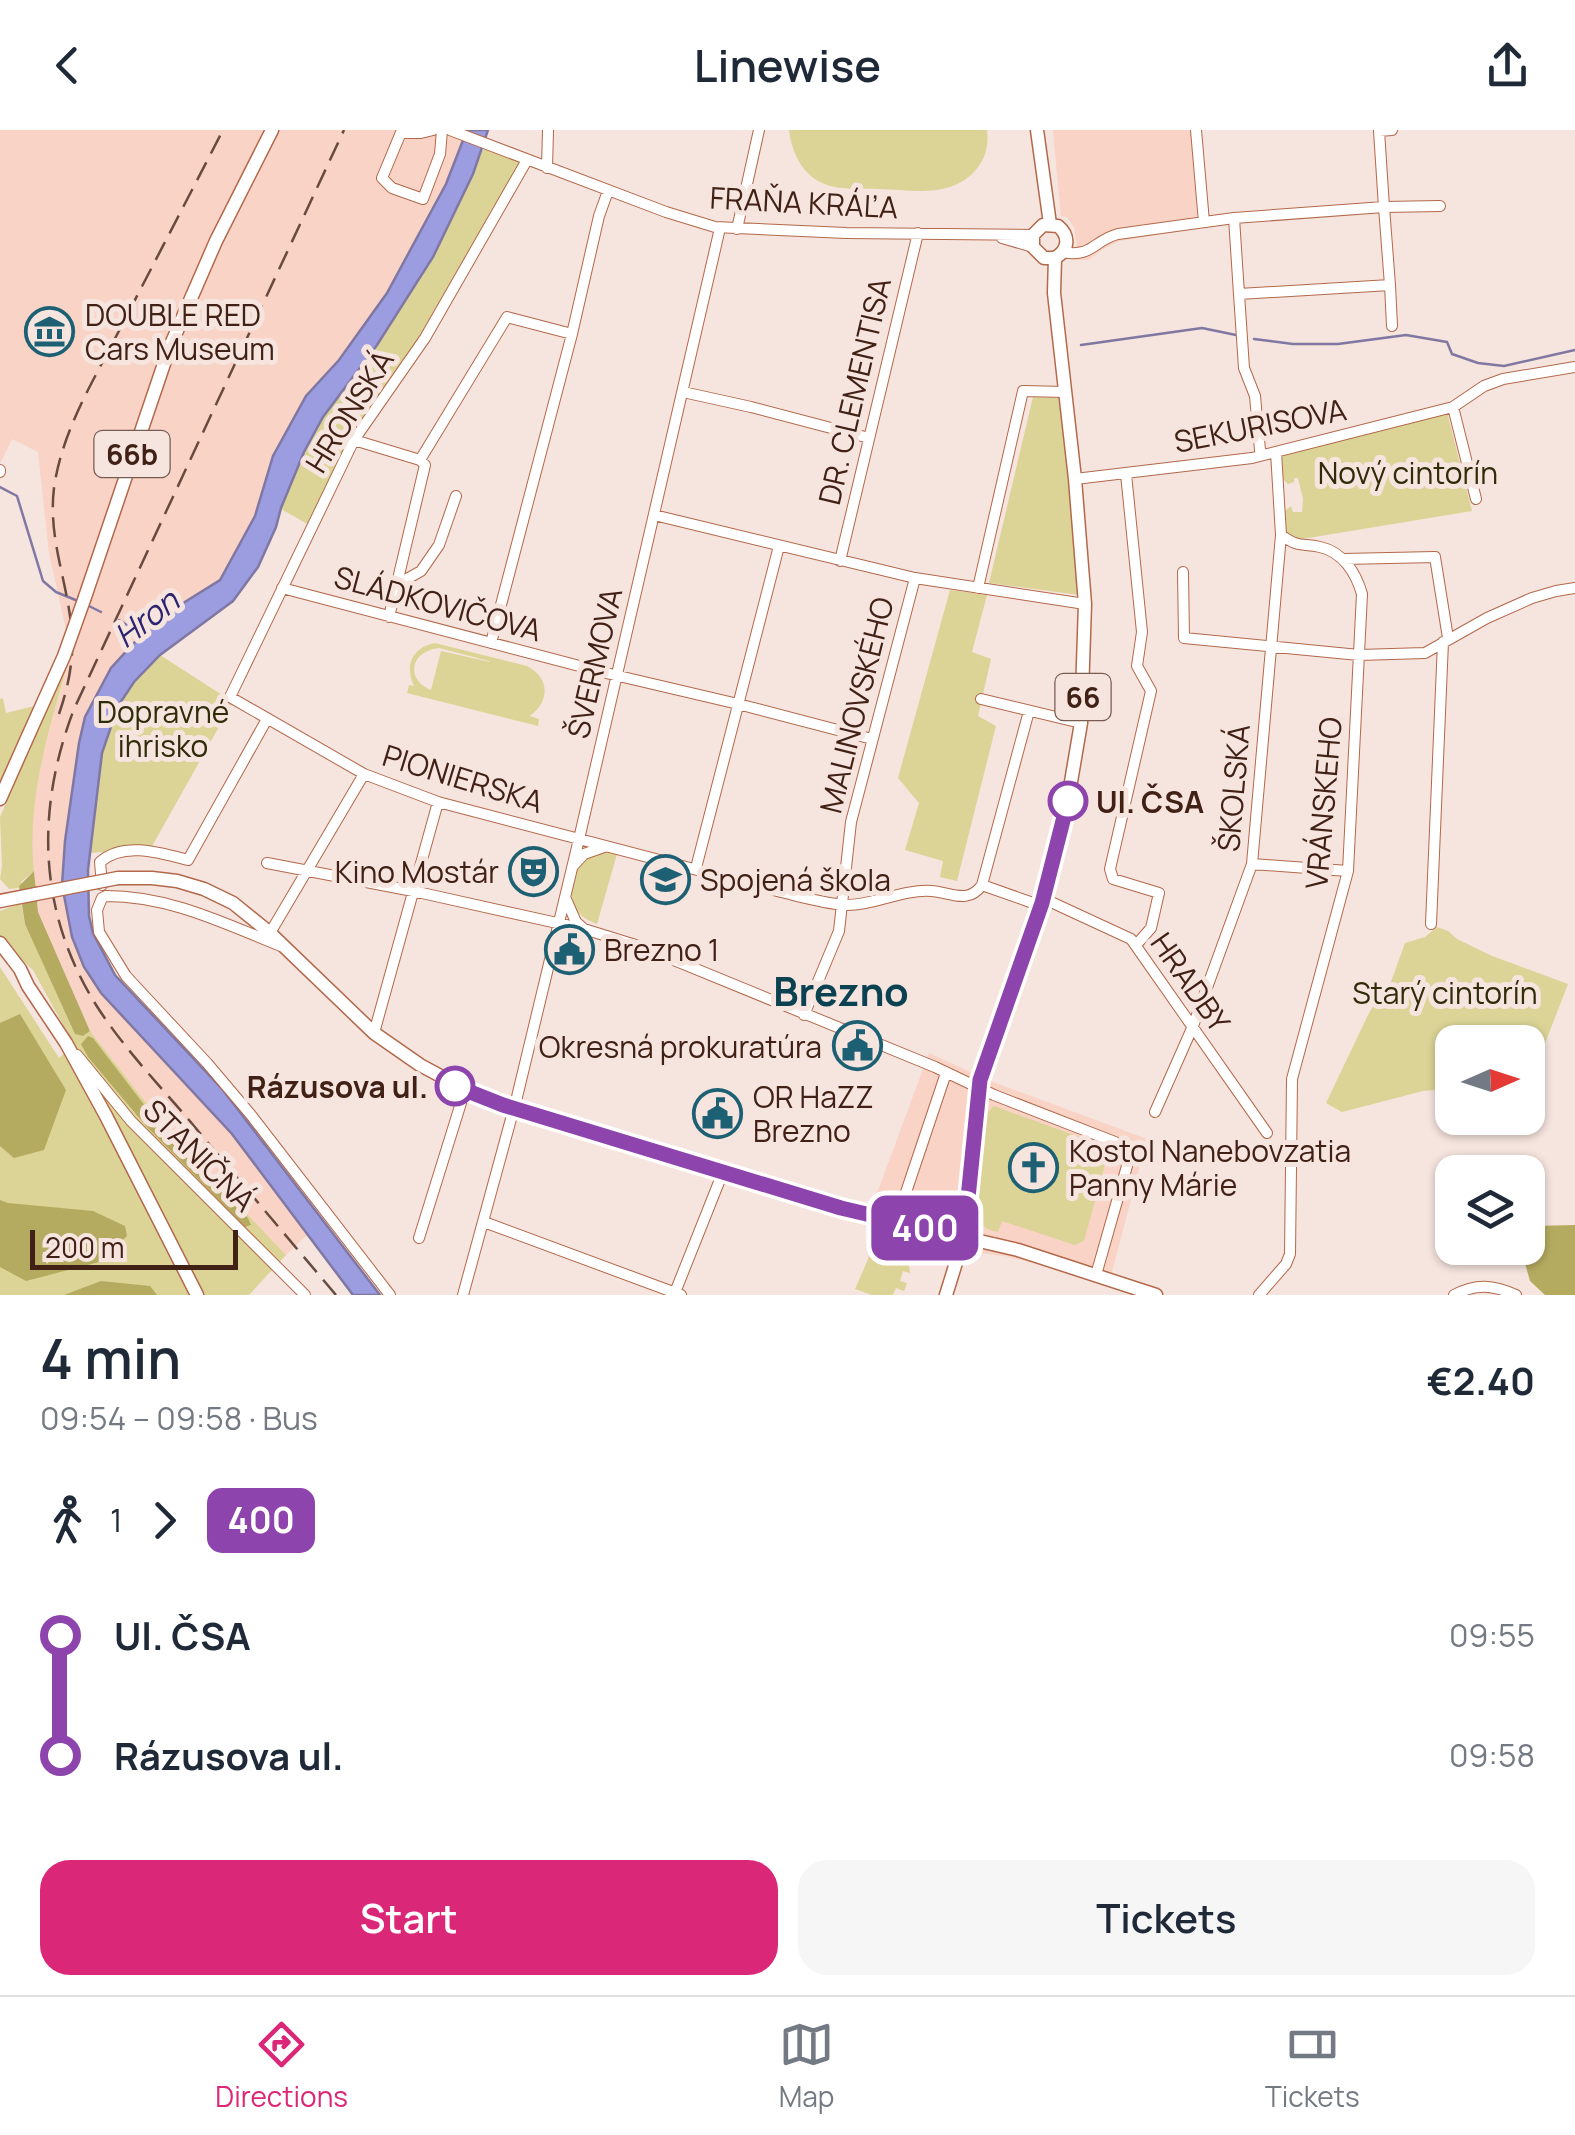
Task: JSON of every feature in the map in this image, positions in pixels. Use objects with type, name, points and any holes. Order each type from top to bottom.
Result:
[{"type":"main road","name":"66b","points":[[0,799],[64,656],[169,349],[216,241],[272,130]]},
{"type":"main road","points":[[1037,130],[1039,233]]},
{"type":"main road","name":"66","points":[[964,1237],[978,1088],[1042,903],[1065,817],[1080,723],[1085,604],[1054,293],[1063,230],[1039,233]]},
{"type":"main road","name":"66","points":[[1039,233],[1057,253]]},
{"type":"main road","points":[[0,901],[118,878],[162,878],[204,889],[233,903],[270,933],[374,1033],[464,1090],[841,1208],[1018,1250],[1156,1295]]},
{"type":"main road","points":[[0,943],[66,1043],[197,1295]]},
{"type":"main road","points":[[0,958],[28,986]]},
{"type":"main road","points":[[946,1295],[964,1237]]},
{"type":"street","points":[[434,130],[402,132],[382,178],[392,188],[423,199],[440,154],[442,130]]},
{"type":"street","points":[[547,168],[548,130]]},
{"type":"street","points":[[737,229],[759,130]]},
{"type":"street","points":[[1196,130],[1204,222]]},
{"type":"street","points":[[1392,130],[1380,130],[1392,326]]},
{"type":"street","name":"FRAŇA KRÁĽA","points":[[453,131],[608,191],[720,228],[1039,233]]},
{"type":"street","name":"HRONSKÁ","points":[[230,698],[354,440],[425,338],[527,160]]},
{"type":"street","points":[[491,644],[608,191]]},
{"type":"street","points":[[1057,253],[1083,253],[1118,234],[1234,218],[1440,206]]},
{"type":"street","name":"ŠKOLSKÁ","points":[[1155,1112],[1193,1026],[1252,864],[1282,536],[1270,454],[1260,450],[1255,396],[1244,368],[1234,218]]},
{"type":"street","name":"ŠVERMOVA","points":[[463,1295],[580,839],[720,228]]},
{"type":"street","name":"DR. CLEMENTISA","points":[[840,561],[918,233]]},
{"type":"street","points":[[1239,294],[1390,284]]},
{"type":"street","points":[[420,460],[507,317],[572,334]]},
{"type":"street","name":"SEKURISOVA","points":[[1074,478],[1270,454],[1453,407],[1484,386],[1504,379],[1575,366]]},
{"type":"street","points":[[978,588],[1022,391],[1065,392]]},
{"type":"street","points":[[683,392],[869,438]]},
{"type":"street","points":[[1453,407],[1476,499]]},
{"type":"street","points":[[354,440],[420,460],[425,465],[390,617]]},
{"type":"street","points":[[1126,474],[1142,632],[1137,666],[1151,691],[1110,869],[1114,879],[1159,893],[1151,928],[1137,944]]},
{"type":"street","points":[[396,585],[421,572],[439,545],[456,496]]},
{"type":"street","points":[[654,515],[915,578],[1085,604]]},
{"type":"street","points":[[1282,536],[1296,545],[1333,551],[1343,559],[1436,556],[1446,640],[1431,924]]},
{"type":"street","points":[[696,868],[779,546]]},
{"type":"street","name":"VRÁNSKEHO","points":[[1259,1295],[1288,1259],[1292,1078],[1348,871],[1362,594],[1343,559]]},
{"type":"street","points":[[1183,572],[1184,638],[1360,654],[1425,653],[1532,598],[1575,588]]},
{"type":"street","name":"MALINOVSKÉHO","points":[[804,1015],[837,940],[848,837],[915,578]]},
{"type":"street","name":"SLÁDKOVIČOVA","points":[[282,588],[872,740]]},
{"type":"street","name":"PIONIERSKA","points":[[230,698],[364,774],[438,802],[798,896],[842,904]]},
{"type":"street","points":[[982,699],[1080,723]]},
{"type":"street","points":[[842,904],[926,890],[954,896],[977,892],[1029,711]]},
{"type":"street","points":[[106,896],[100,862],[105,857],[136,850],[188,860],[267,719]]},
{"type":"street","points":[[270,933],[364,774]]},
{"type":"street","points":[[374,1033],[438,802]]},
{"type":"street","points":[[572,867],[596,848],[613,847]]},
{"type":"street","points":[[267,864],[413,891],[584,930],[678,961],[1115,1142],[1126,1152],[1127,1166],[1096,1275]]},
{"type":"street","points":[[1252,864],[1348,871]]},
{"type":"street","name":"HRADBY","points":[[982,885],[1033,903],[1051,902],[1137,944],[1267,1133]]},
{"type":"street","points":[[564,895],[584,930]]},
{"type":"street","points":[[281,946],[173,903],[130,896],[106,896],[98,903],[100,932],[126,976],[251,1115],[390,1295]]},
{"type":"street","name":"STANIČNÁ","points":[[66,1043],[106,1094],[170,1163],[305,1295]]},
{"type":"street","points":[[896,1222],[946,1072]]},
{"type":"street","points":[[419,1238],[464,1090]]},
{"type":"street","points":[[484,1222],[677,1294],[723,1172]]},
{"type":"street","points":[[1454,1295],[1486,1285],[1516,1295]]},
{"type":"shaded area","points":[[0,130],[467,130],[446,184],[387,293],[339,360],[306,396],[273,456],[255,516],[219,580],[164,615],[111,668],[85,717],[79,743],[62,885],[72,937],[84,967],[101,993],[232,1134],[307,1235],[286,1255],[168,1131],[90,1031],[38,912],[31,841],[33,806],[39,768],[71,652],[49,553],[38,452],[12,439],[0,464]]},
{"type":"shaded area","points":[[1053,130],[1192,130],[1198,228],[1120,241],[1089,260],[1072,260],[1077,246],[1074,227],[1066,216],[1061,217]]},
{"type":"shaded area","points":[[34,871],[38,912],[90,1031],[83,1036],[75,1034],[25,924],[19,886]]},
{"type":"shaded area","points":[[20,1014],[66,1090],[44,1150],[14,1158],[0,1146],[0,1023]]},
{"type":"shaded area","points":[[88,1036],[165,1132],[251,1225],[245,1227],[146,1126],[88,1057],[81,1044]]},
{"type":"shaded area","points":[[929,1053],[990,1081],[1147,1139],[1108,1287],[1057,1269],[1005,1256],[953,1250],[866,1223]]},
{"type":"shaded area","points":[[0,1200],[93,1211],[125,1226],[127,1236],[99,1262],[26,1281],[0,1267]]},
{"type":"shaded area","points":[[1575,1225],[1575,1295],[1545,1295],[1530,1281],[1526,1265],[1545,1265],[1545,1226]]},
{"type":"shaded area","points":[[101,1281],[150,1286],[157,1295],[64,1295]]},
{"type":"green space","points":[[789,130],[987,130],[987,142],[978,167],[953,186],[917,191],[844,188],[819,182],[807,172],[796,156]]},
{"type":"green space","points":[[490,145],[527,160],[478,248],[354,440],[311,526],[281,509],[304,452],[323,417],[377,345],[433,257],[481,152]]},
{"type":"green space","points":[[1033,397],[1060,398],[1079,595],[989,583]]},
{"type":"green space","name":"Nový cintorín","points":[[1447,412],[1472,511],[1296,540],[1286,532],[1285,511],[1291,506],[1293,512],[1302,512],[1303,499],[1298,478],[1288,484],[1283,479],[1282,451]]},
{"type":"green space","points":[[950,590],[987,595],[972,652],[991,659],[978,716],[996,726],[957,881],[940,877],[943,861],[905,850],[919,803],[898,778]]},
{"type":"green space","points":[[435,643],[535,671],[545,690],[541,704],[530,716],[539,719],[538,726],[407,693],[409,685],[414,686],[412,658]],"holes":[[[439,648],[490,662],[441,651],[431,690],[417,680],[414,666],[422,654]]]},
{"type":"green space","points":[[71,652],[37,788],[32,843],[34,871],[19,888],[9,889],[0,879],[0,817]]},
{"type":"green space","name":"Dopravné ihrisko","points":[[160,655],[233,702],[151,848],[90,853],[98,776],[112,720],[128,691]]},
{"type":"green space","points":[[3,698],[6,713],[34,706],[0,784],[0,699]]},
{"type":"green space","points":[[617,854],[597,924],[583,917],[575,907],[574,872],[594,855]]},
{"type":"green space","points":[[21,903],[25,924],[83,1036],[90,1031],[168,1131],[286,1255],[249,1295],[0,1295],[0,967],[59,1058],[74,1045],[33,970],[0,940],[0,911]]},
{"type":"green space","name":"Starý cintorín","points":[[1437,927],[1492,956],[1568,984],[1545,1043],[1545,1025],[1435,1025],[1435,1090],[1342,1112],[1326,1103],[1368,1015],[1391,982],[1405,943],[1425,937]]},
{"type":"green space","points":[[994,1106],[1103,1149],[1106,1161],[1084,1241],[1075,1245],[1002,1221],[998,1232],[981,1222],[977,1211],[980,1153],[985,1115]]},
{"type":"green space","points":[[874,1238],[893,1244],[899,1261],[909,1265],[910,1273],[903,1271],[900,1281],[907,1283],[904,1291],[896,1288],[893,1295],[872,1295],[855,1289]]},
{"type":"water","points":[[467,130],[488,130],[473,174],[433,257],[377,345],[323,417],[304,452],[258,567],[233,601],[160,655],[118,706],[102,753],[88,870],[93,933],[115,975],[223,1090],[380,1295],[353,1295],[232,1134],[101,993],[84,967],[72,937],[62,885],[65,841],[85,717],[111,668],[164,615],[220,580],[255,516],[273,456],[306,396],[339,360],[387,293],[446,184]]},
{"type":"waterway","points":[[1081,345],[1202,328],[1236,335]]},
{"type":"waterway","points":[[1254,339],[1338,344],[1406,335],[1447,342],[1452,354],[1504,366],[1575,350]]},
{"type":"waterway","points":[[0,487],[17,496],[43,581],[56,592],[78,601]]},
{"type":"waterway","name":"Hron","points":[[89,606],[101,612]]},
{"type":"waterway","name":"Hron","points":[[119,620],[143,635]]},
{"type":"railway","points":[[59,714],[72,647],[69,607],[53,523],[58,467],[81,405],[223,130]]},
{"type":"railway","points":[[336,1295],[142,1066],[98,1008],[63,936],[49,861],[49,824],[61,747],[74,709],[344,130]]},
{"type":"bus line","name":"400","points":[[455,1086],[503,1105],[841,1208],[964,1237],[980,1080],[1042,903],[1068,801]]},
{"type":"place","name":"DOUBLE RED Cars Museum","points":[[50,331]]},
{"type":"place","name":"Ul. ČSA","points":[[1068,801]]},
{"type":"place","name":"Kino Mostár","points":[[534,871]]},
{"type":"place","name":"Spojená škola","points":[[665,879]]},
{"type":"place","name":"Brezno 1","points":[[569,949]]},
{"type":"place","name":"Okresná prokuratúra","points":[[857,1046]]},
{"type":"place","name":"Rázusova ul.","points":[[455,1086]]},
{"type":"place","name":"OR HaZZ Brezno","points":[[718,1113]]},
{"type":"place","name":"Kostol Nanebovzatia Panny Márie","points":[[1034,1167]]},
{"type":"district","name":"Brezno","points":[[841,990]]}]
